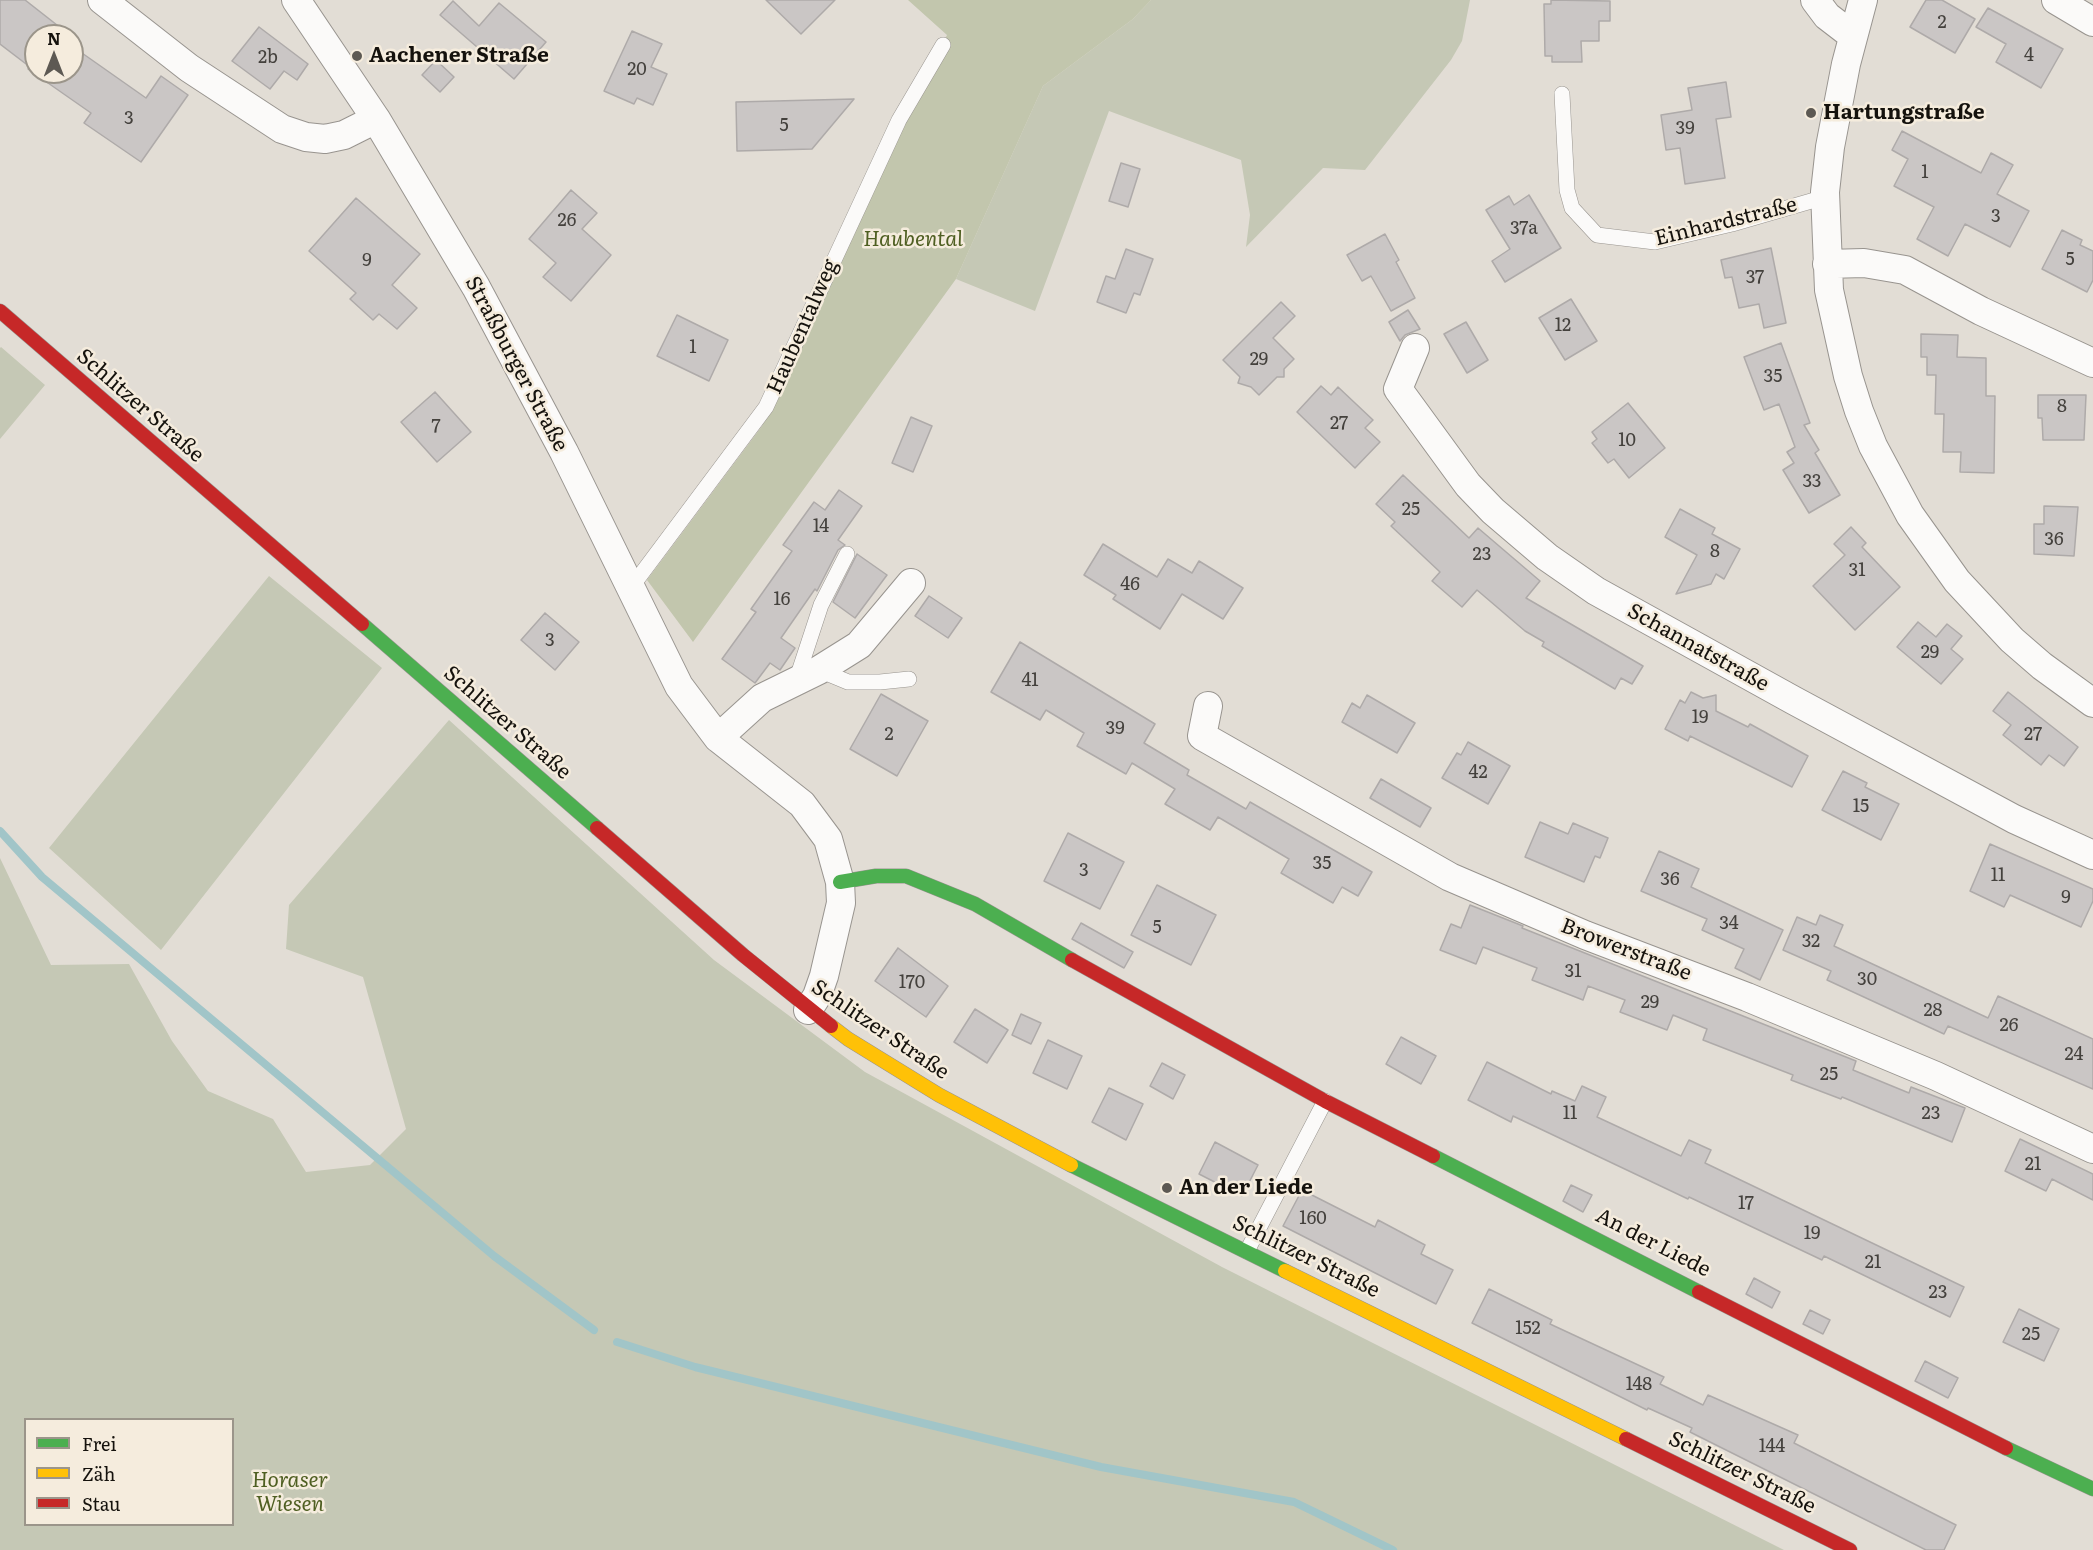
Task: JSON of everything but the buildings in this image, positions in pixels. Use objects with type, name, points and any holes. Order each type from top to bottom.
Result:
[{"type":"main road","name":"Schlitzer Straße","points":[[0,311],[808,1010],[889,1066],[969,1112],[1063,1161],[1850,1550]]},
{"type":"main road","name":"An der Liede","points":[[840,882],[876,876],[906,876],[975,904],[1056,952],[1325,1101],[2027,1459],[2093,1489]]},
{"type":"street","points":[[102,0],[189,68],[282,129],[306,137],[325,139],[344,135],[376,119]]},
{"type":"street","name":"Straßburger Straße","points":[[296,0],[376,119],[476,287],[515,358],[679,686],[718,738],[802,804],[819,823],[828,839],[840,882],[841,903],[833,946],[818,996],[808,1010]]},
{"type":"street","points":[[1815,0],[1827,16],[1853,36]]},
{"type":"street","name":"Einhardstraße","points":[[1863,0],[1853,36],[1830,147],[1825,197],[1827,264],[1833,315],[1859,411],[1873,446],[1910,515],[1951,573],[1984,612],[2042,666],[2093,703]]},
{"type":"street","points":[[2056,0],[2093,22]]},
{"type":"street","points":[[1827,264],[1864,263],[1905,270],[1982,311],[2093,363]]},
{"type":"street","name":"Schannatstraße","points":[[1415,348],[1398,389],[1468,485],[1493,511],[1547,557],[1596,591],[1763,683],[2014,819],[2093,855]]},
{"type":"street","points":[[718,738],[762,698],[808,676],[859,645],[911,583]]},
{"type":"street","name":"Browerstraße","points":[[1208,706],[1202,736],[1450,877],[1585,935],[1747,997],[1936,1076],[2093,1149]]},
{"type":"lane","name":"Haubentalweg","points":[[630,589],[766,407],[899,120],[943,45]]},
{"type":"lane","name":"Einhardstraße","points":[[1562,94],[1567,190],[1572,208],[1597,235],[1655,242],[1732,224],[1825,197]]},
{"type":"lane","points":[[847,554],[821,605],[808,676],[848,682],[909,679]]},
{"type":"lane","points":[[1247,1251],[1325,1101]]},
{"type":"green space","name":"Haubental","points":[[908,0],[1151,0],[1133,19],[1043,86],[956,279],[693,642],[647,580],[762,426],[947,35]]},
{"type":"green space","points":[[1151,0],[1470,0],[1462,41],[1451,60],[1365,170],[1323,168],[1246,247],[1250,215],[1241,160],[1109,111],[1035,311],[956,279],[1043,86],[1133,19]]},
{"type":"green space","points":[[0,348],[45,385],[0,439]]},
{"type":"green space","points":[[269,576],[382,668],[161,950],[49,848]]},
{"type":"green space","name":"Horaser Wiesen","points":[[449,720],[714,960],[865,1072],[1222,1267],[1784,1550],[0,1550],[0,858],[51,965],[129,964],[172,1041],[208,1091],[273,1119],[306,1172],[370,1165],[406,1129],[363,977],[286,949],[289,905]]},
{"type":"waterway","points":[[0,831],[42,877],[494,1256],[594,1330]]},
{"type":"waterway","points":[[617,1342],[695,1367],[1101,1467],[1294,1502],[1393,1550]]},
{"type":"traffic: fast","points":[[362,624],[597,828]]},
{"type":"traffic: fast","points":[[840,882],[876,876],[906,876],[975,904],[1072,960]]},
{"type":"traffic: fast","points":[[1433,1156],[1699,1292]]},
{"type":"traffic: fast","points":[[1071,1165],[1285,1271]]},
{"type":"traffic: fast","points":[[2006,1448],[2093,1489]]},
{"type":"traffic: slow","points":[[831,1026],[848,1039],[939,1095],[1071,1165]]},
{"type":"traffic: slow","points":[[1285,1271],[1626,1439]]},
{"type":"traffic: jam","points":[[0,311],[362,624]]},
{"type":"traffic: jam","points":[[597,828],[743,955],[831,1026]]},
{"type":"traffic: jam","points":[[1072,960],[1325,1101],[1433,1156]]},
{"type":"traffic: jam","points":[[1699,1292],[2006,1448]]},
{"type":"traffic: jam","points":[[1626,1439],[1850,1550]]},
{"type":"place","name":"Aachener Straße","points":[[357,56]]},
{"type":"place","name":"Hartungstraße","points":[[1811,113]]},
{"type":"place","name":"An der Liede","points":[[1167,1188]]}]
